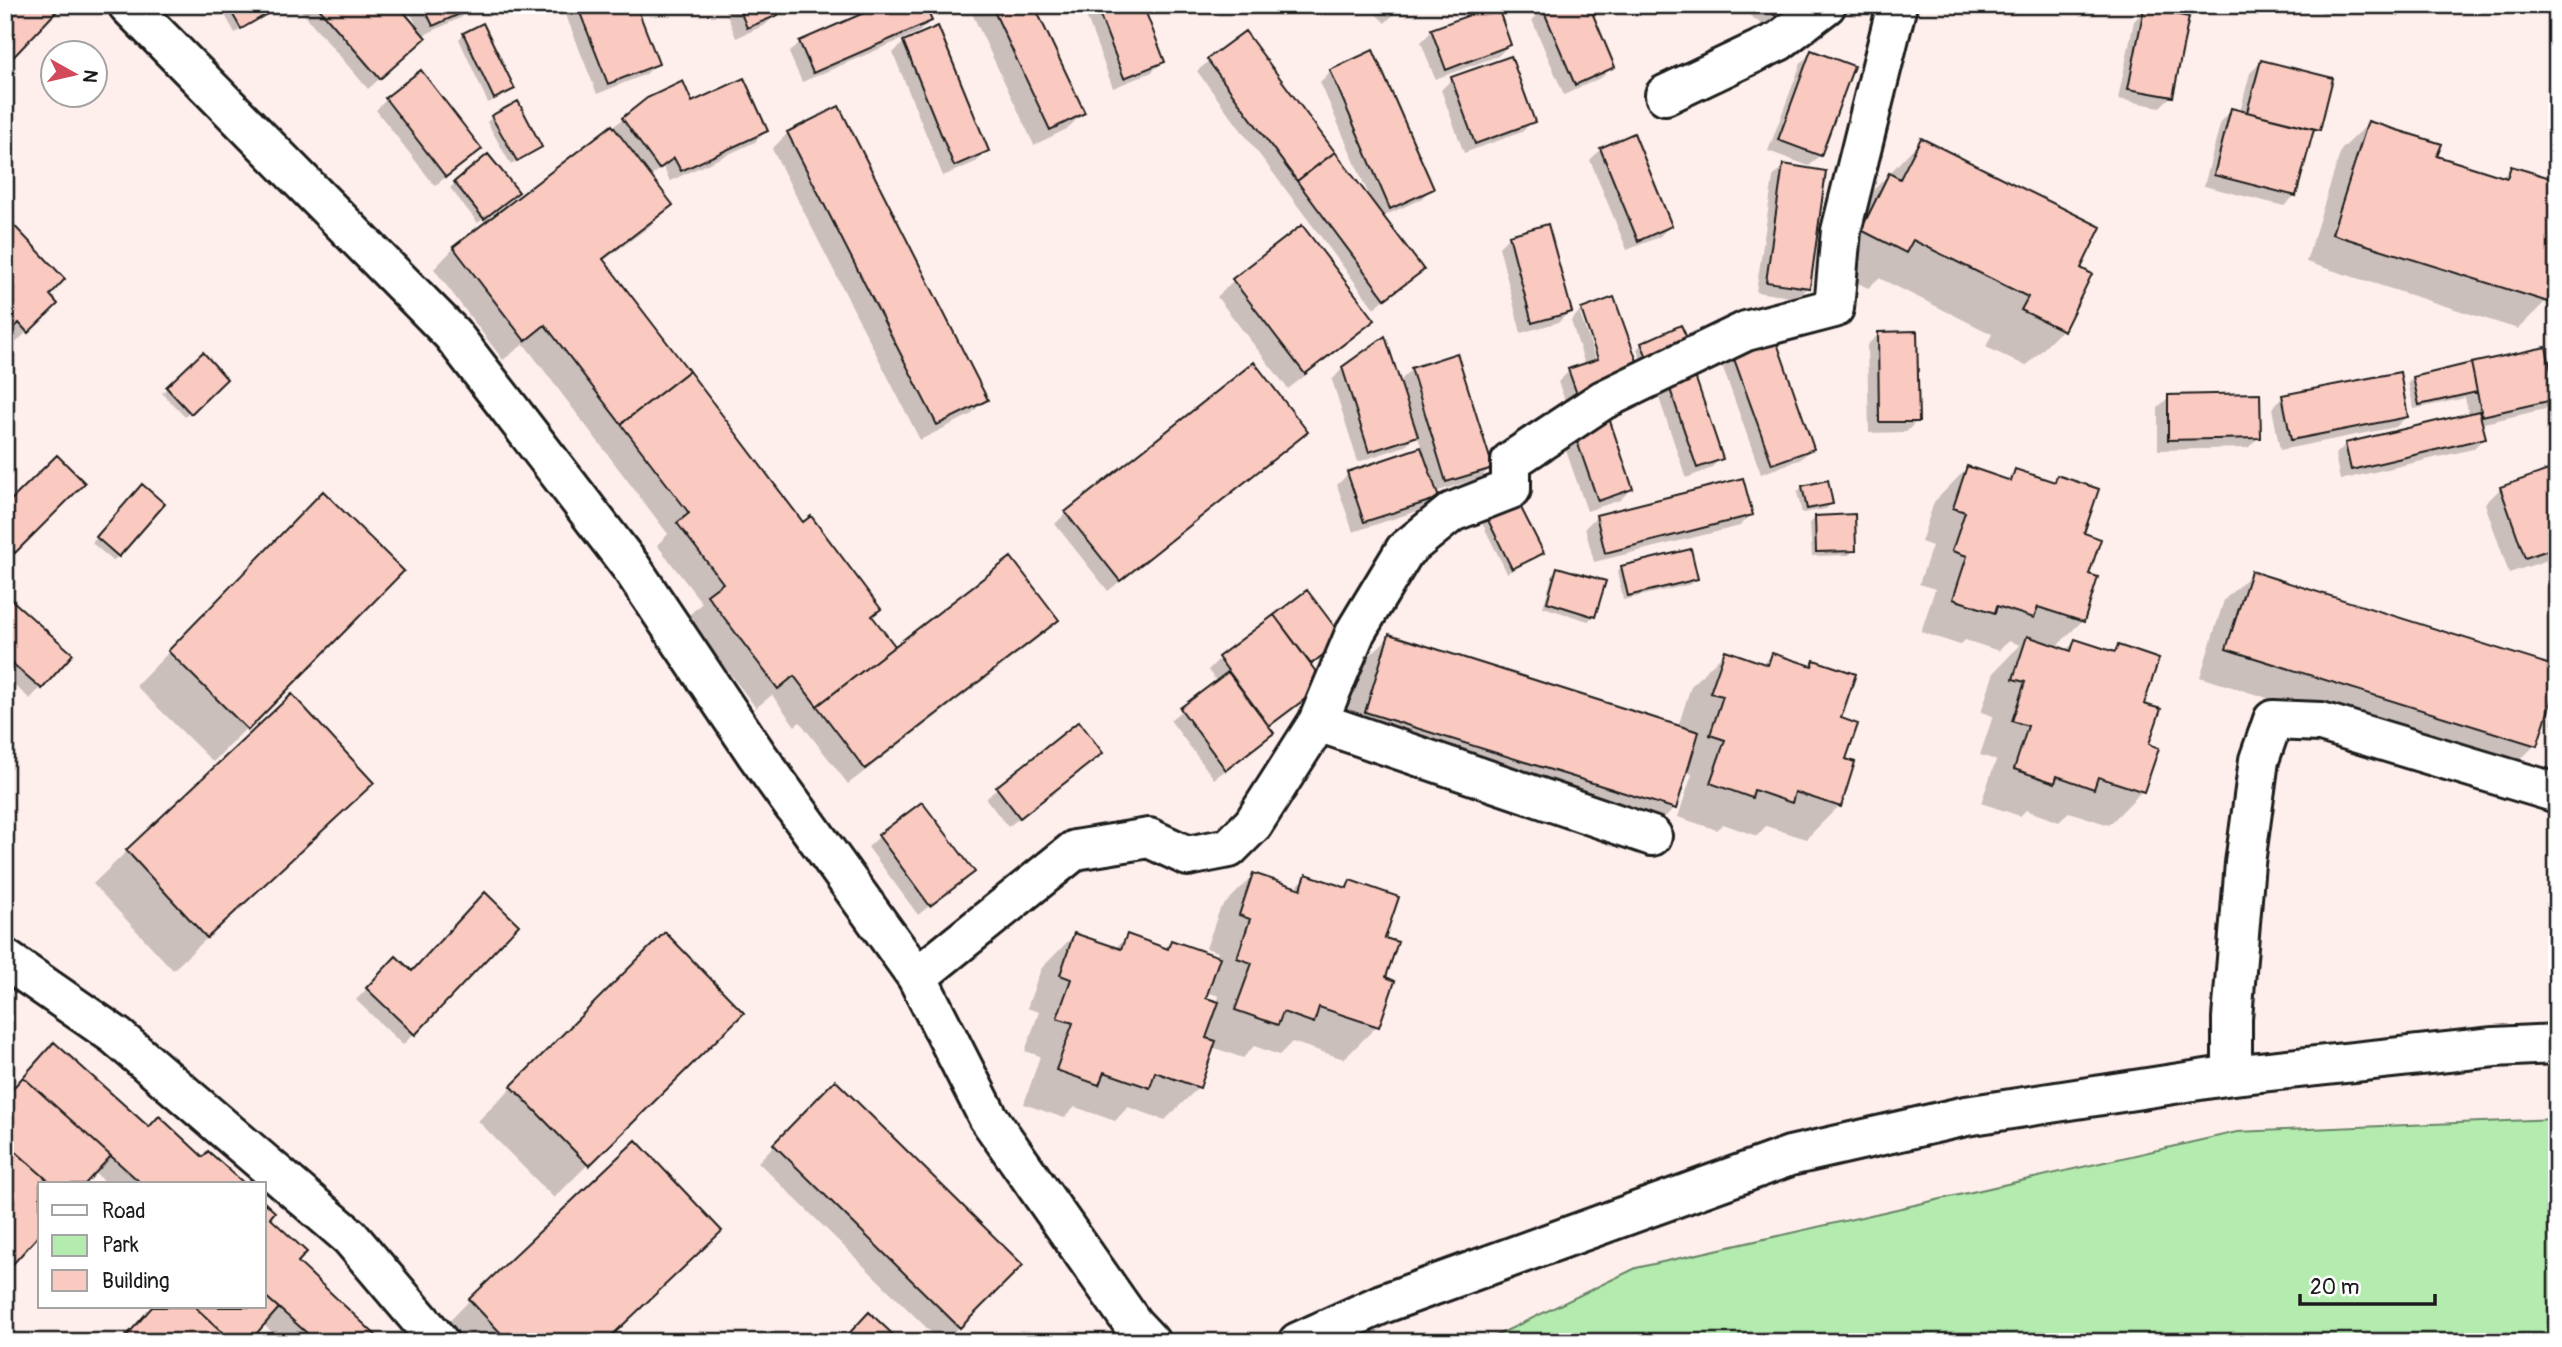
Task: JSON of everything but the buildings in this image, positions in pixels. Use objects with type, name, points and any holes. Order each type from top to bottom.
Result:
[{"type":"main road","points":[[1665,95],[1779,41],[1826,5]]},
{"type":"main road","points":[[917,977],[1075,850],[1149,838],[1188,856],[1229,848],[1253,824],[1318,722],[1356,631],[1405,551],[1452,512],[1511,488],[1511,461],[1603,400],[1746,331],[1834,308],[1841,231],[1896,5]]},
{"type":"main road","points":[[137,7],[452,334],[631,567],[757,755],[917,977],[988,1117],[1133,1324],[1150,1342]]},
{"type":"main road","points":[[2232,1075],[2232,1018],[2245,863],[2259,760],[2273,720],[2321,722],[2557,793]]},
{"type":"main road","points":[[1318,722],[1652,836]]},
{"type":"main road","points":[[5,959],[116,1037],[350,1237],[439,1342]]},
{"type":"main road","points":[[1298,1342],[1382,1304],[1790,1156],[1966,1116],[2232,1075],[2494,1047],[2557,1045]]},
{"type":"green space","points":[[2557,1119],[2557,1342],[1483,1342],[1636,1268],[2237,1132]]}]
